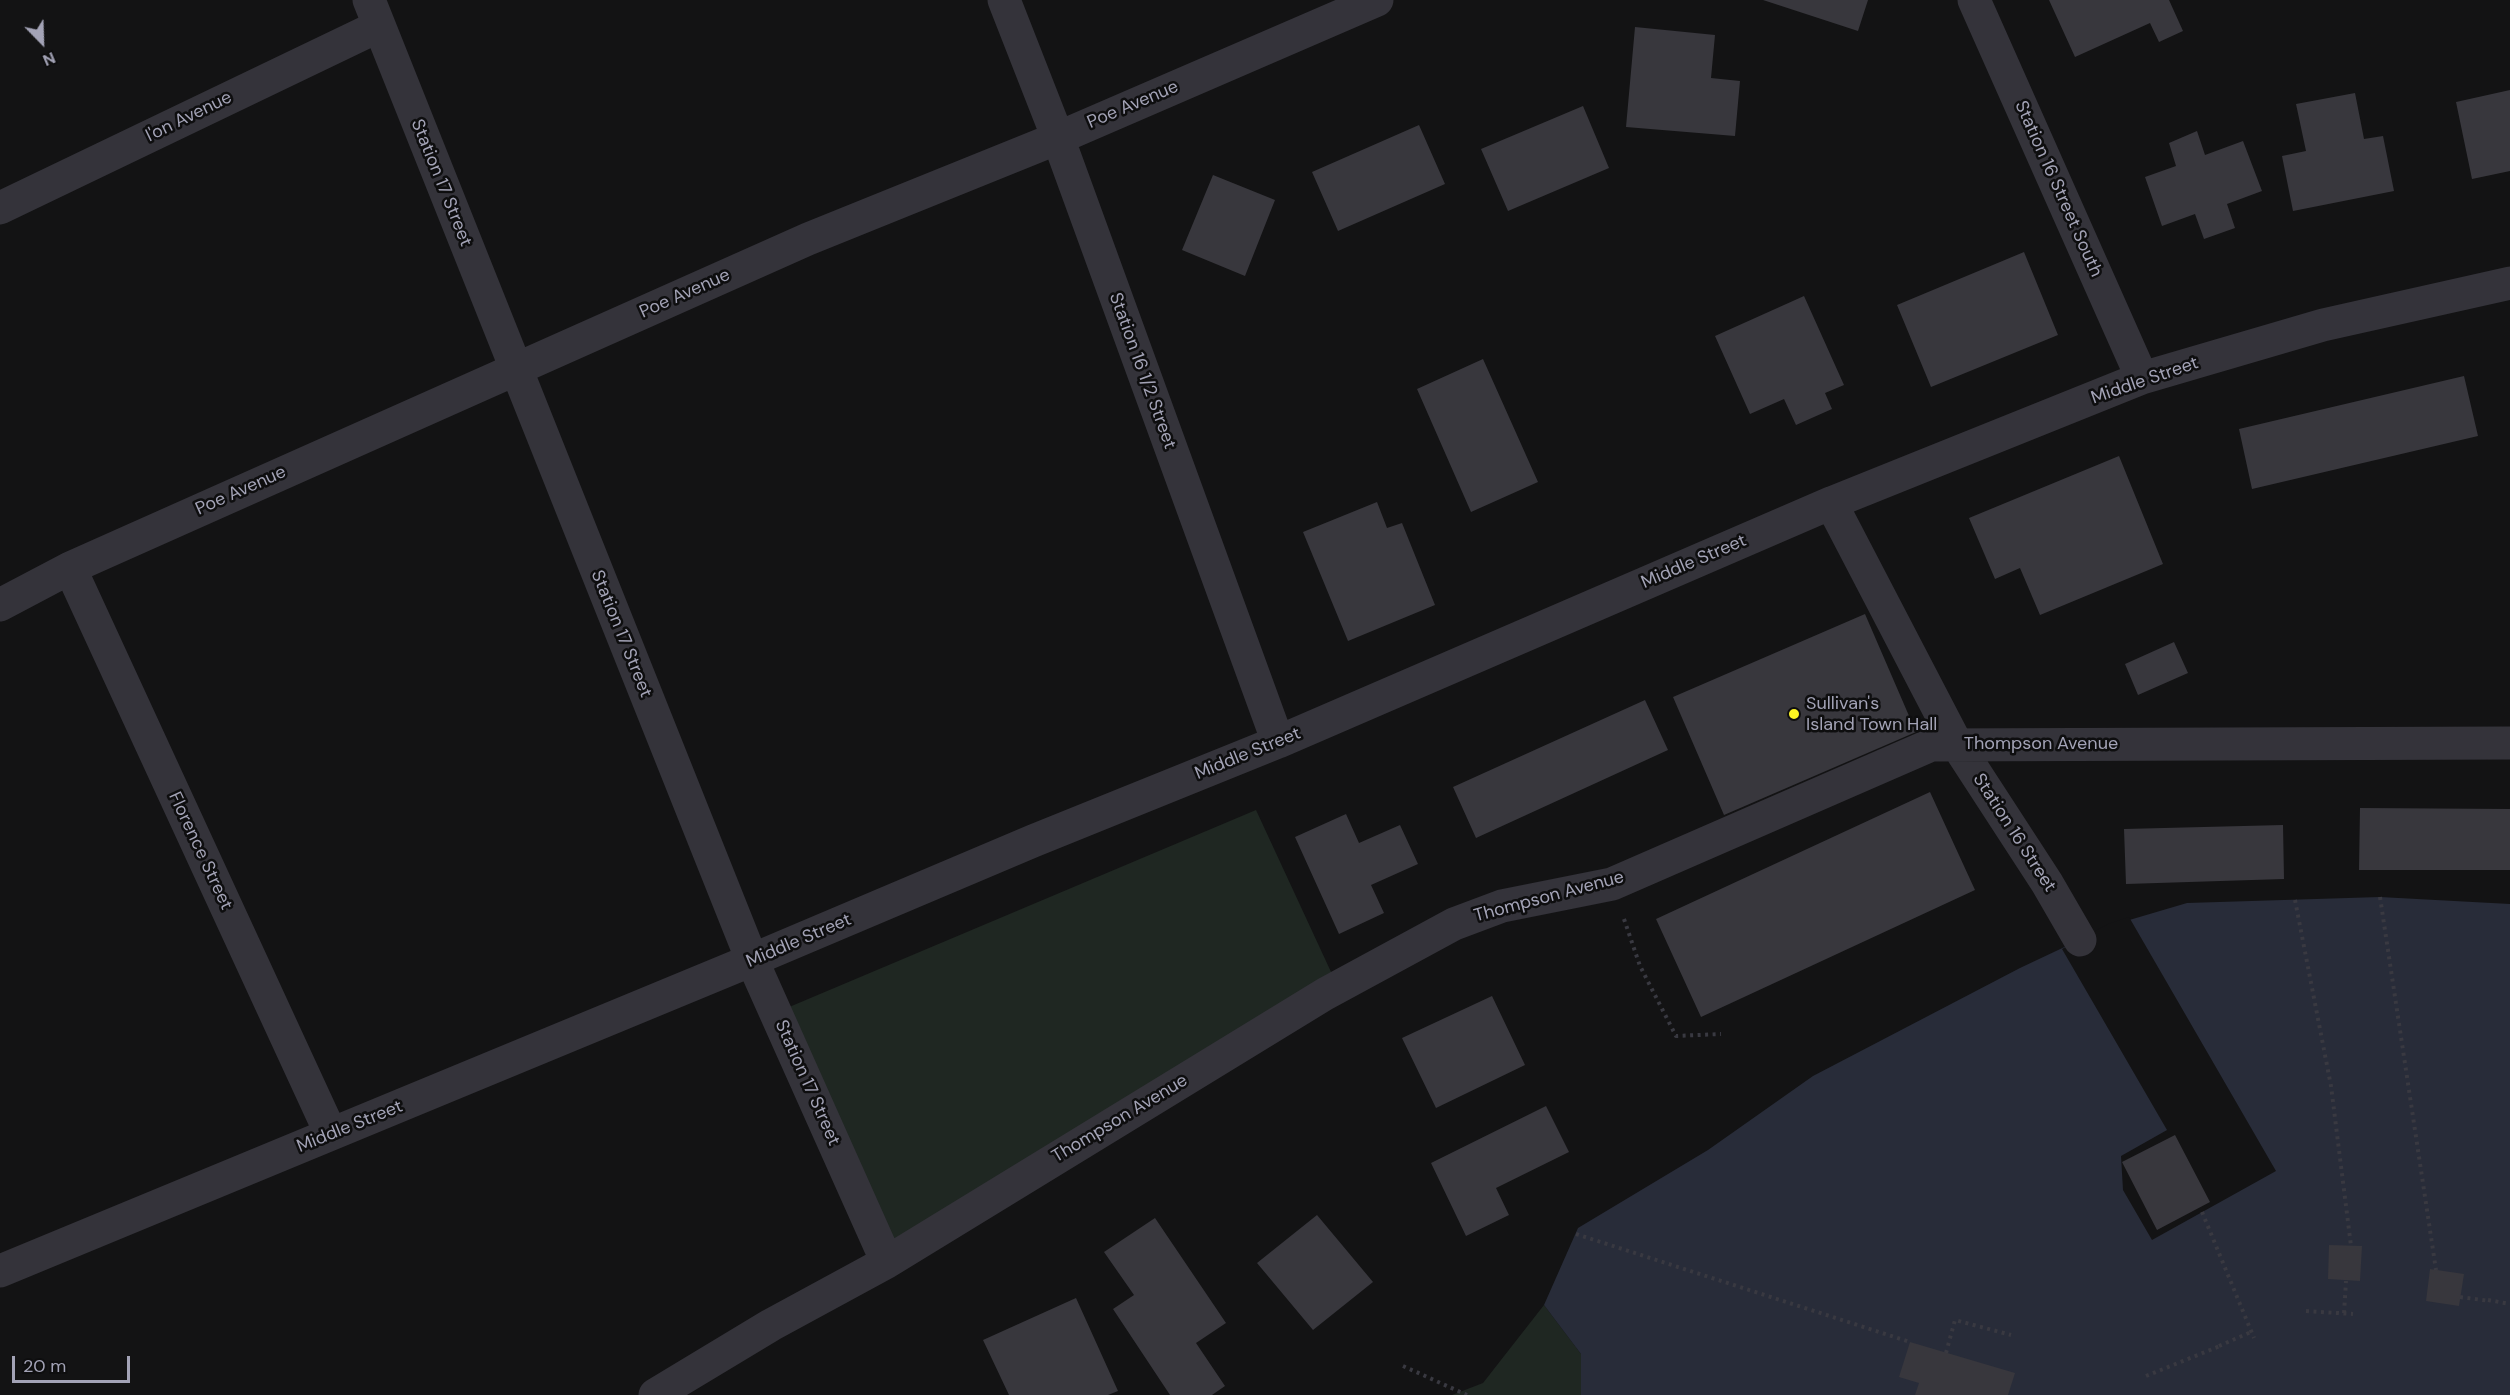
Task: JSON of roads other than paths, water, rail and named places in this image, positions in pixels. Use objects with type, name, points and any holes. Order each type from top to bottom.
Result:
[{"type":"street","name":"Station 16 1/2 Street","points":[[1004,0],[1058,138],[1278,742]]},
{"type":"street","name":"Poe Avenue","points":[[0,605],[70,568],[807,239],[1058,138],[1377,0]]},
{"type":"street","name":"Station 16 Street South","points":[[1974,0],[2142,378]]},
{"type":"street","name":"I'on Avenue","points":[[0,208],[374,13]]},
{"type":"street","name":"Station 17 Street","points":[[374,13],[514,369],[752,960],[886,1263]]},
{"type":"street","name":"Middle Street","points":[[0,1271],[1034,841],[1278,742],[1831,503],[2142,378],[2323,325],[2510,283]]},
{"type":"street","name":"Station 16 Street","points":[[1831,503],[1956,743],[2047,883],[2079,940]]},
{"type":"street","name":"Florence Street","points":[[70,568],[331,1134]]},
{"type":"street","name":"Thompson Avenue","points":[[655,1395],[771,1325],[886,1263],[1325,994],[1454,924],[1502,906],[1612,884],[1931,745],[1956,743],[2510,743]]},
{"type":"water","points":[[2380,897],[2510,904],[2510,1395],[1581,1395],[1581,1354],[1544,1305],[1578,1228],[1708,1150],[1813,1076],[2020,968],[2109,926],[2187,903]]},
{"type":"place","name":"Sullivan's Island Town Hall","points":[[1794,714]]}]
